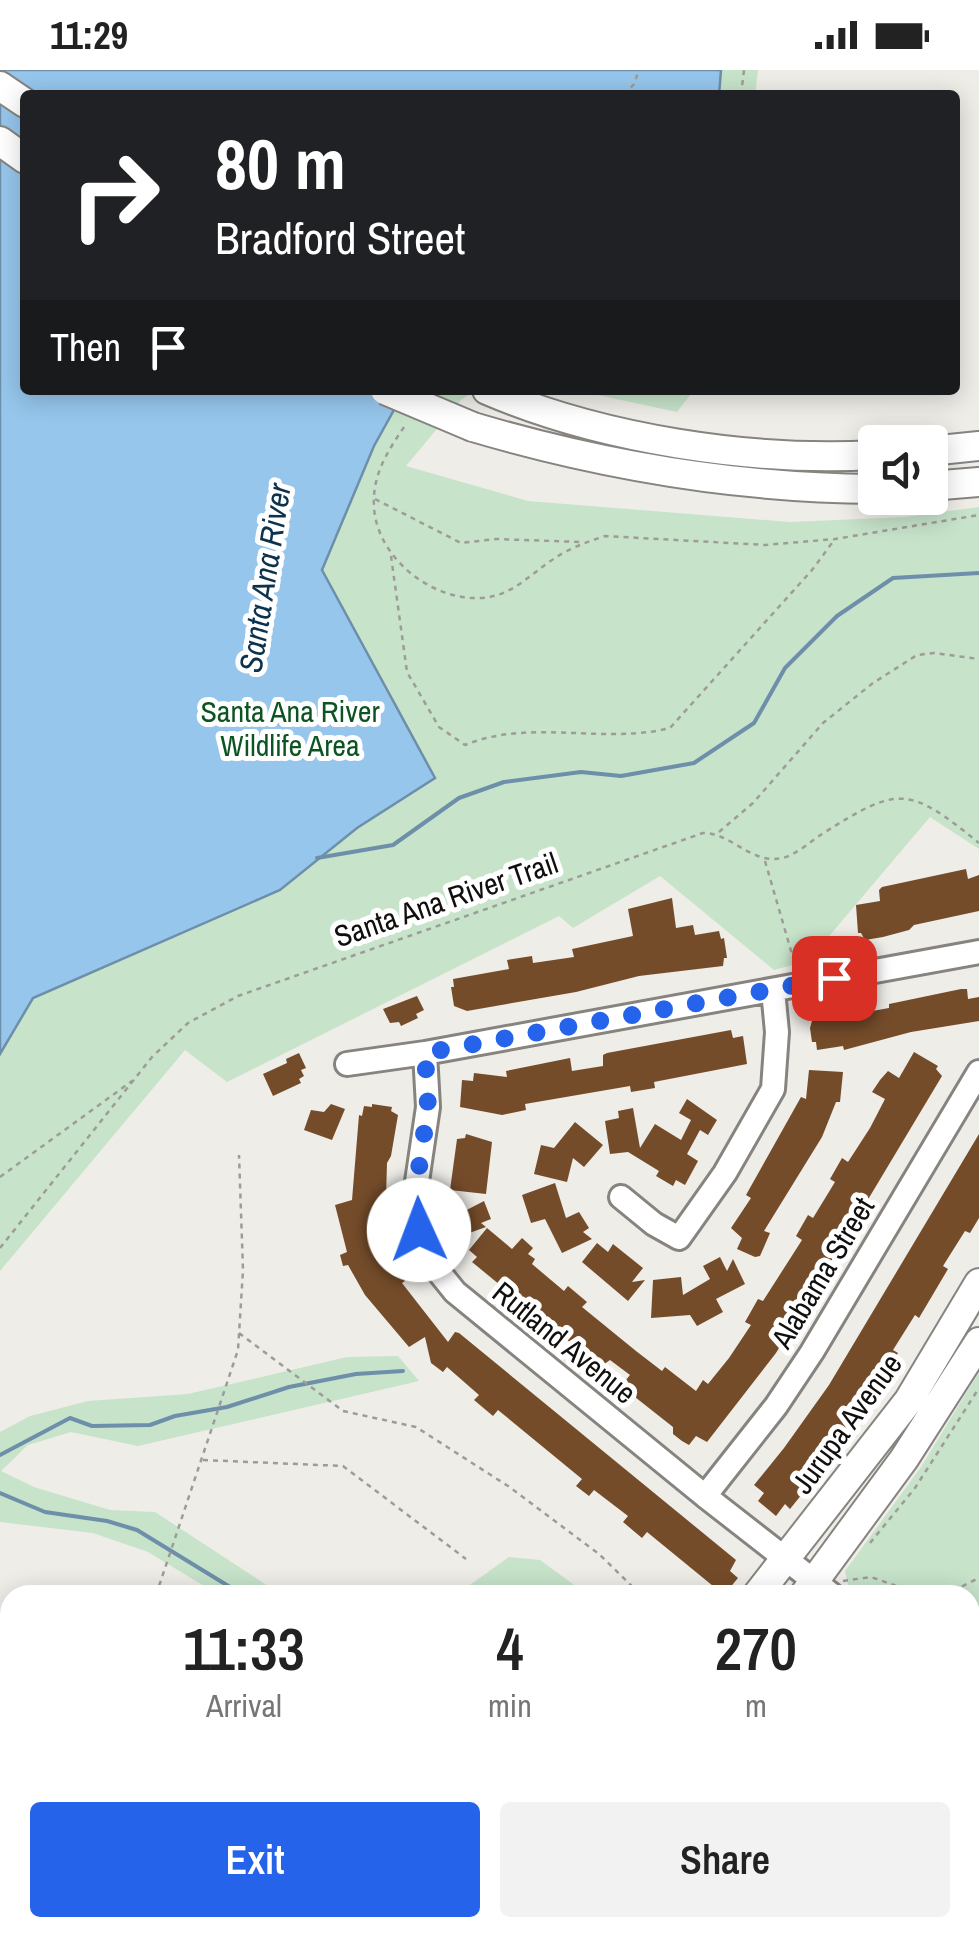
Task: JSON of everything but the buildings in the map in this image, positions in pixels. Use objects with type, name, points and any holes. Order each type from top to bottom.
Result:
[{"type":"main road","points":[[397,395],[473,427],[524,442],[660,472],[777,486],[858,488]]},
{"type":"main road","points":[[499,395],[544,414],[672,442],[769,453],[858,455]]},
{"type":"main road","points":[[948,450],[979,446]]},
{"type":"main road","points":[[948,485],[979,482]]},
{"type":"main road","name":"Jurupa Avenue","points":[[808,1580],[979,1284]]},
{"type":"main road","name":"Jurupa Avenue","points":[[808,1580],[904,1459],[979,1342]]},
{"type":"street","points":[[346,1064],[979,952]]},
{"type":"street","points":[[622,1197],[654,1224],[680,1238],[773,1090],[777,1032],[773,990]]},
{"type":"street","name":"Rutland Avenue","points":[[425,1053],[428,1107],[415,1195],[419,1230],[430,1262],[455,1292],[808,1580]]},
{"type":"street","name":"Alabama Street","points":[[704,1496],[776,1406],[812,1352],[979,1072]]},
{"type":"path","points":[[404,427],[383,458],[373,498],[378,524],[391,555],[406,672],[439,727],[465,745],[488,735],[518,732],[640,735],[670,728],[812,570],[835,539]]},
{"type":"path","points":[[373,498],[460,543],[496,539],[584,542]]},
{"type":"path","points":[[391,555],[427,584],[480,598],[512,591],[555,558],[605,536],[765,545],[835,539],[979,515]]},
{"type":"path","points":[[979,659],[934,653],[917,655],[872,683],[823,722],[753,803],[718,832],[765,860],[785,858],[883,799],[904,798],[928,804],[979,843]]},
{"type":"path","name":"Santa Ana River Trail","points":[[0,1248],[136,1078],[188,1022],[238,996],[703,832],[718,832]]},
{"type":"path","points":[[765,860],[798,985]]},
{"type":"path","points":[[0,1178],[136,1078]]},
{"type":"path","points":[[159,1585],[238,1350],[243,1270],[239,1155]]},
{"type":"path","points":[[239,1333],[343,1410],[416,1427],[492,1476],[599,1554],[632,1585]]},
{"type":"path","points":[[861,1554],[915,1488],[979,1388]]},
{"type":"path","points":[[202,1460],[343,1466],[466,1560]]},
{"type":"path","points":[[850,1566],[843,1581],[871,1577],[894,1585]]},
{"type":"green space","name":"Santa Ana River Wildlife Area","points":[[0,70],[758,70],[756,90],[20,90],[20,395],[468,395],[406,466],[528,501],[790,522],[948,515],[948,511],[979,507],[979,849],[930,817],[808,961],[774,970],[660,876],[573,928],[559,916],[227,1082],[185,1050],[0,1271]]},
{"type":"green space","points":[[597,395],[690,395],[677,412]]},
{"type":"green space","points":[[398,1356],[419,1381],[138,1446],[71,1432],[28,1445],[1,1471],[34,1487],[110,1510],[155,1512],[267,1585],[202,1585],[148,1552],[93,1533],[0,1522],[0,1432],[30,1416],[88,1401],[188,1394],[347,1357]]},
{"type":"green space","points":[[979,1372],[979,1585],[848,1585],[845,1571],[921,1467]]},
{"type":"green space","points":[[509,1557],[540,1560],[574,1585],[470,1585]]},
{"type":"water","name":"Santa Ana River","points":[[0,70],[721,70],[719,90],[20,90],[20,395],[402,395],[374,446],[322,570],[435,778],[357,828],[280,890],[33,998],[0,1054]]},
{"type":"waterway","points":[[317,858],[393,845],[459,798],[504,782],[581,772],[621,776],[694,763],[754,723],[785,668],[837,616],[893,578],[979,573]]},
{"type":"waterway","points":[[0,1455],[70,1418],[92,1426],[150,1425],[289,1387],[356,1374],[403,1371]]},
{"type":"waterway","points":[[0,1493],[45,1512],[107,1521],[137,1530],[227,1585]]},
{"type":"route","points":[[419,1230],[415,1195],[428,1107],[425,1053],[834,978]]}]
